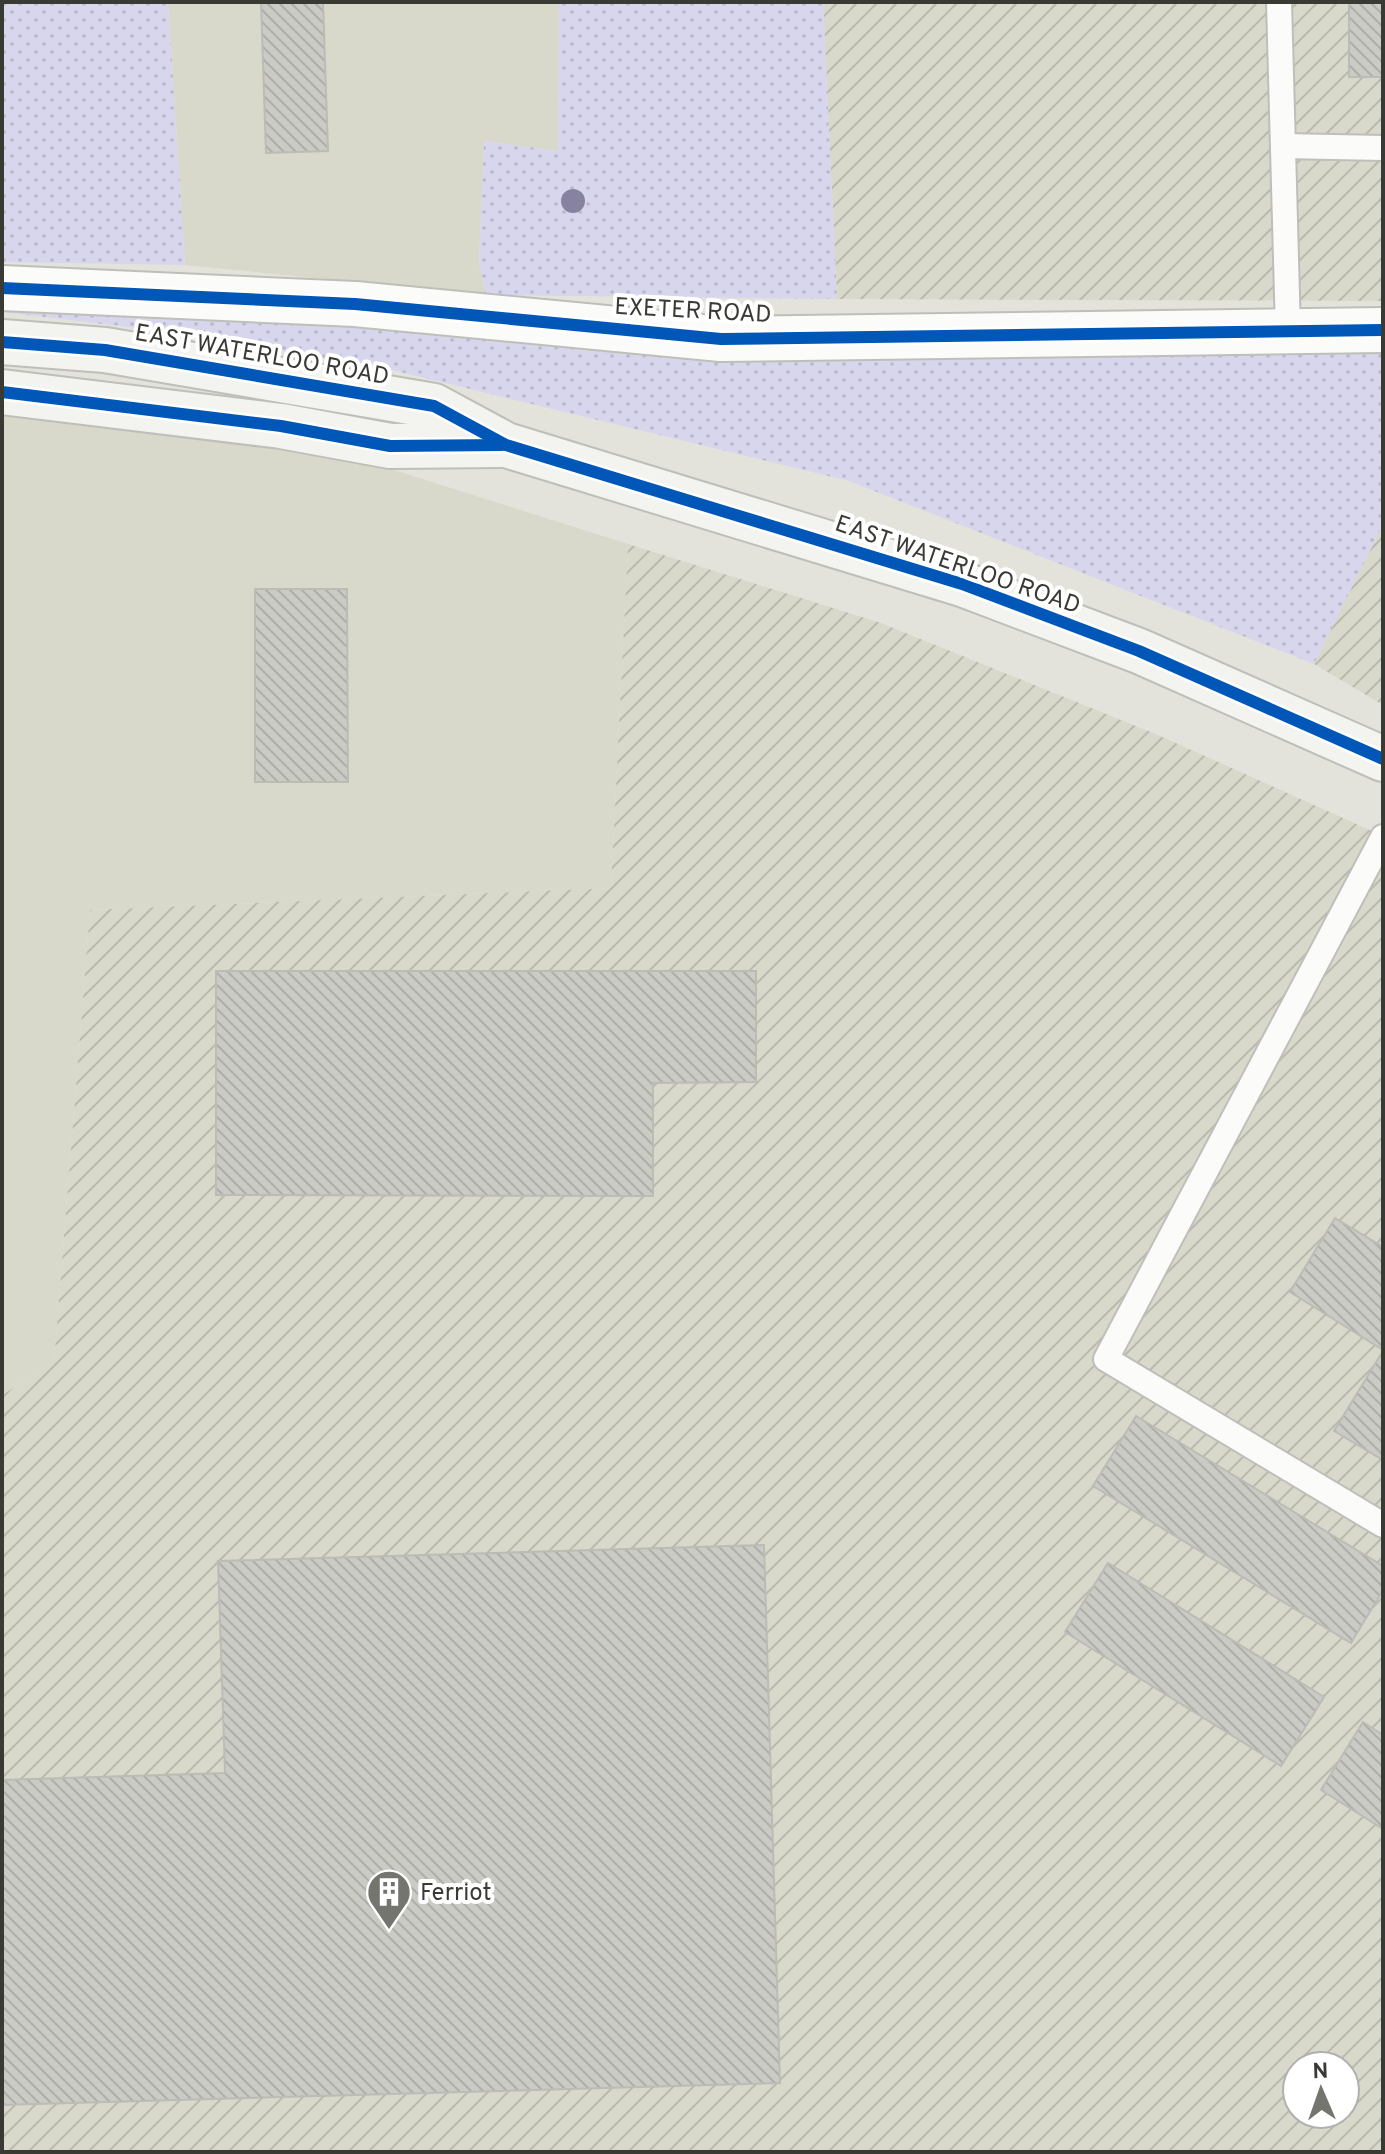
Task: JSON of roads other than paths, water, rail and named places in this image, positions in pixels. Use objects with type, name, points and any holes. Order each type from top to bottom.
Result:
[{"type":"main road","name":"EAST WATERLOO ROAD","points":[[2,342],[121,353],[434,406],[506,445],[962,584],[1139,651],[1380,750]]},
{"type":"main road","name":"EAST WATERLOO ROAD","points":[[2,392],[266,423],[390,446],[506,445]]},
{"type":"street","name":"EXETER ROAD","points":[[2,288],[355,304],[721,339],[1383,330]]},
{"type":"lane","points":[[1279,2],[1288,332]]},
{"type":"lane","points":[[1283,146],[1383,148]]},
{"type":"lane","points":[[1383,837],[1106,1359],[1383,1525]]},
{"type":"place","name":"Ferriot","points":[[389,1931]]}]
